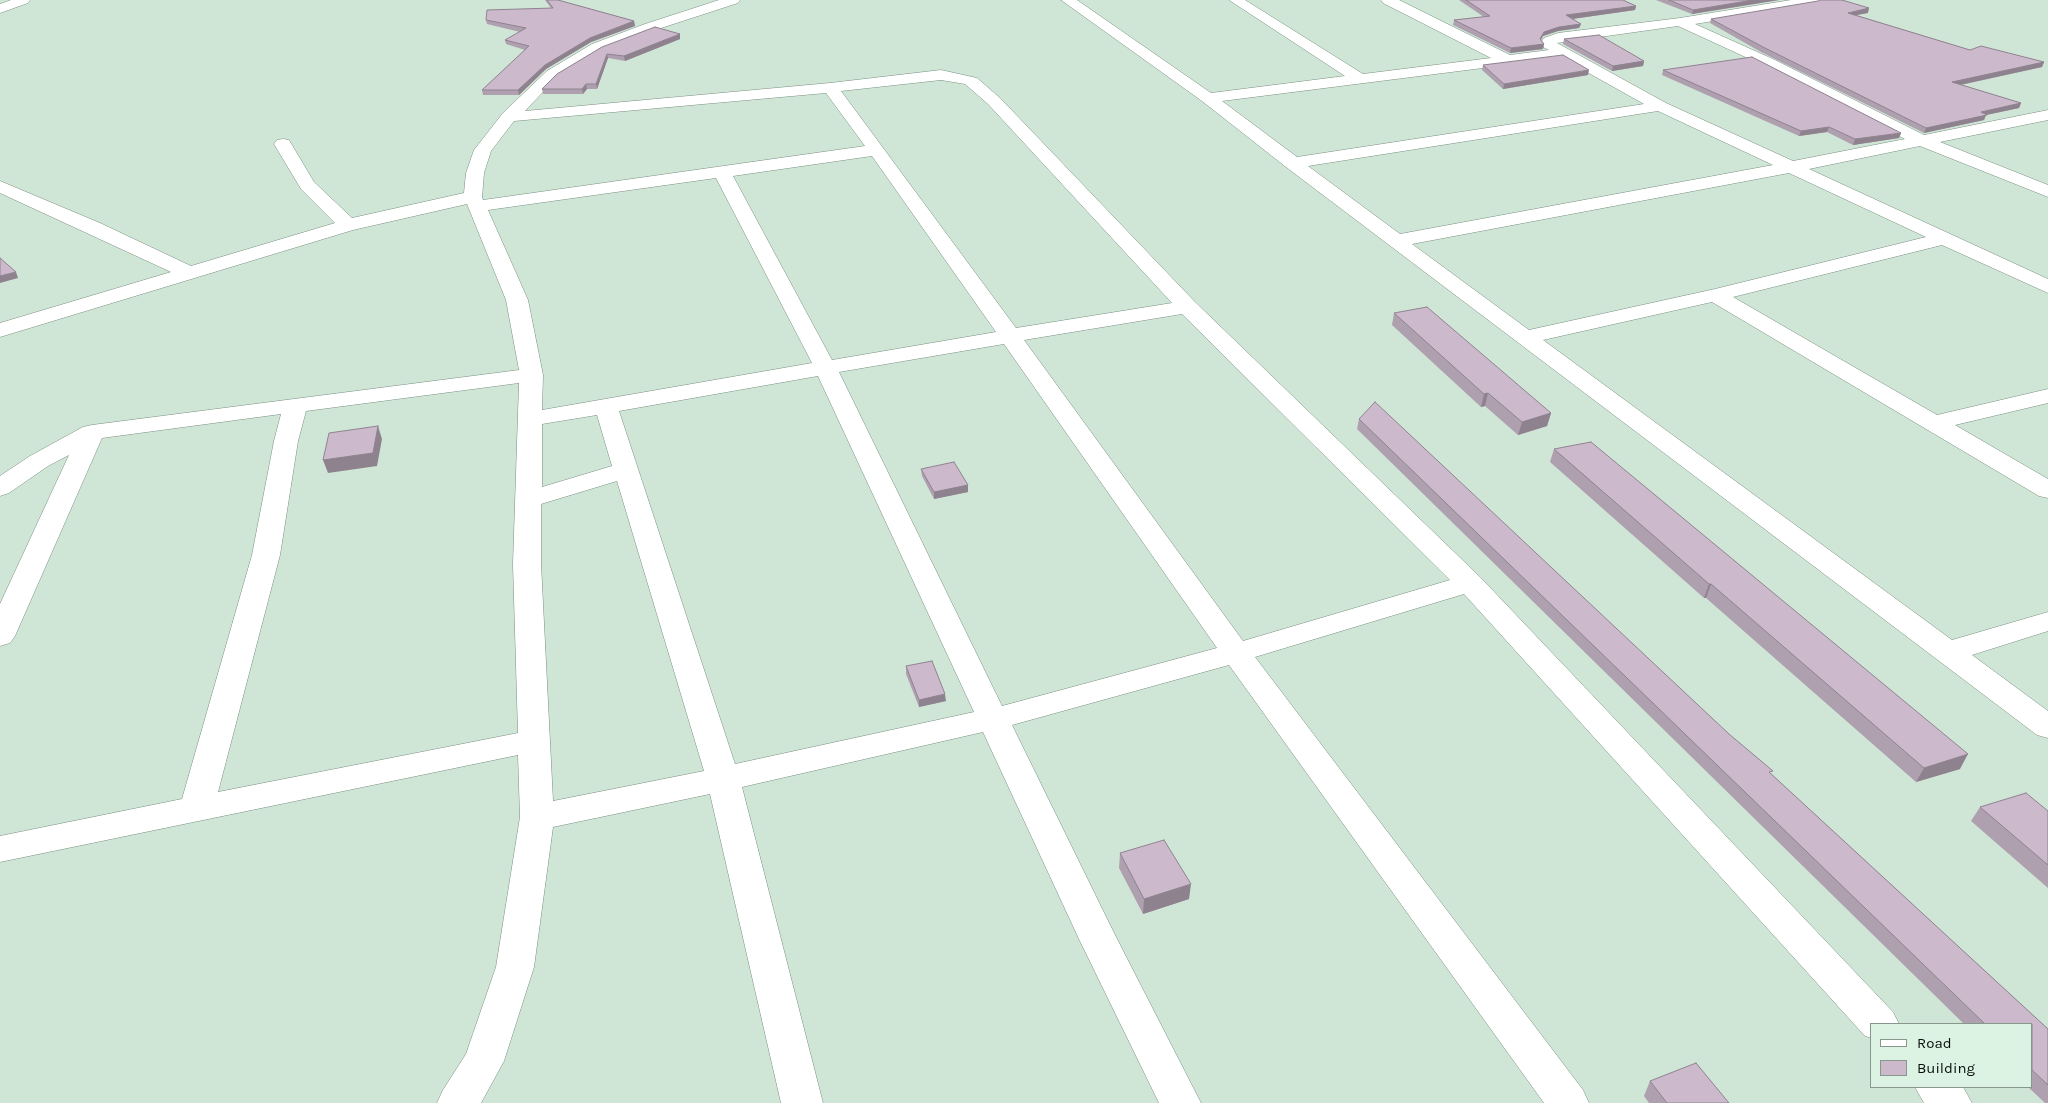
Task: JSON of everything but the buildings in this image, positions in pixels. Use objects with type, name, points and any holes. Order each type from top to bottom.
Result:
[{"type":"street","points":[[458,1103],[484,1061],[515,967],[537,817],[527,564],[531,375],[517,300],[475,202],[475,173],[483,150],[509,117],[552,74],[596,47],[733,0]]},
{"type":"street","points":[[1068,0],[1208,98],[1292,163],[2048,728]]},
{"type":"street","points":[[1236,0],[1361,79]]},
{"type":"street","points":[[1392,2],[1424,0]]},
{"type":"street","points":[[1730,0],[1755,10]]},
{"type":"street","points":[[1816,0],[1680,22],[1558,37],[1549,40],[1548,44],[1660,106],[2048,287]]},
{"type":"street","points":[[1392,2],[1506,59]]},
{"type":"street","points":[[1680,22],[1770,63],[1922,140],[2048,190]]},
{"type":"street","points":[[1208,98],[1563,53]]},
{"type":"street","points":[[509,117],[830,88],[941,75],[971,81],[994,101],[1187,306],[1470,583],[1877,1023]]},
{"type":"street","points":[[830,88],[877,150],[1236,653],[1568,1103]]},
{"type":"street","points":[[1292,163],[1660,106]]},
{"type":"street","points":[[1396,241],[1792,167],[2047,116]]},
{"type":"street","points":[[283,144],[307,185],[348,226]]},
{"type":"street","points":[[0,330],[188,272],[348,226],[475,202],[722,172],[877,150]]},
{"type":"street","points":[[722,172],[826,369],[1098,939],[1180,1103]]},
{"type":"street","points":[[0,186],[86,223],[188,272]]},
{"type":"street","points":[[1526,337],[1715,295],[1942,239]]},
{"type":"street","points":[[1715,295],[2048,490]]},
{"type":"street","points":[[530,419],[1187,306]]},
{"type":"street","points":[[0,488],[39,460],[92,432],[531,375]]},
{"type":"street","points":[[1933,422],[2048,396]]},
{"type":"street","points":[[197,808],[266,555],[286,441],[296,405]]},
{"type":"street","points":[[606,406],[723,778],[802,1103]]},
{"type":"street","points":[[0,636],[92,432]]},
{"type":"street","points":[[528,500],[625,470]]},
{"type":"street","points":[[537,817],[994,719],[1236,653],[1470,583]]},
{"type":"street","points":[[1948,652],[2048,621]]},
{"type":"street","points":[[0,849],[533,741]]},
{"type":"street","points":[[1937,1088],[1951,1103]]}]
